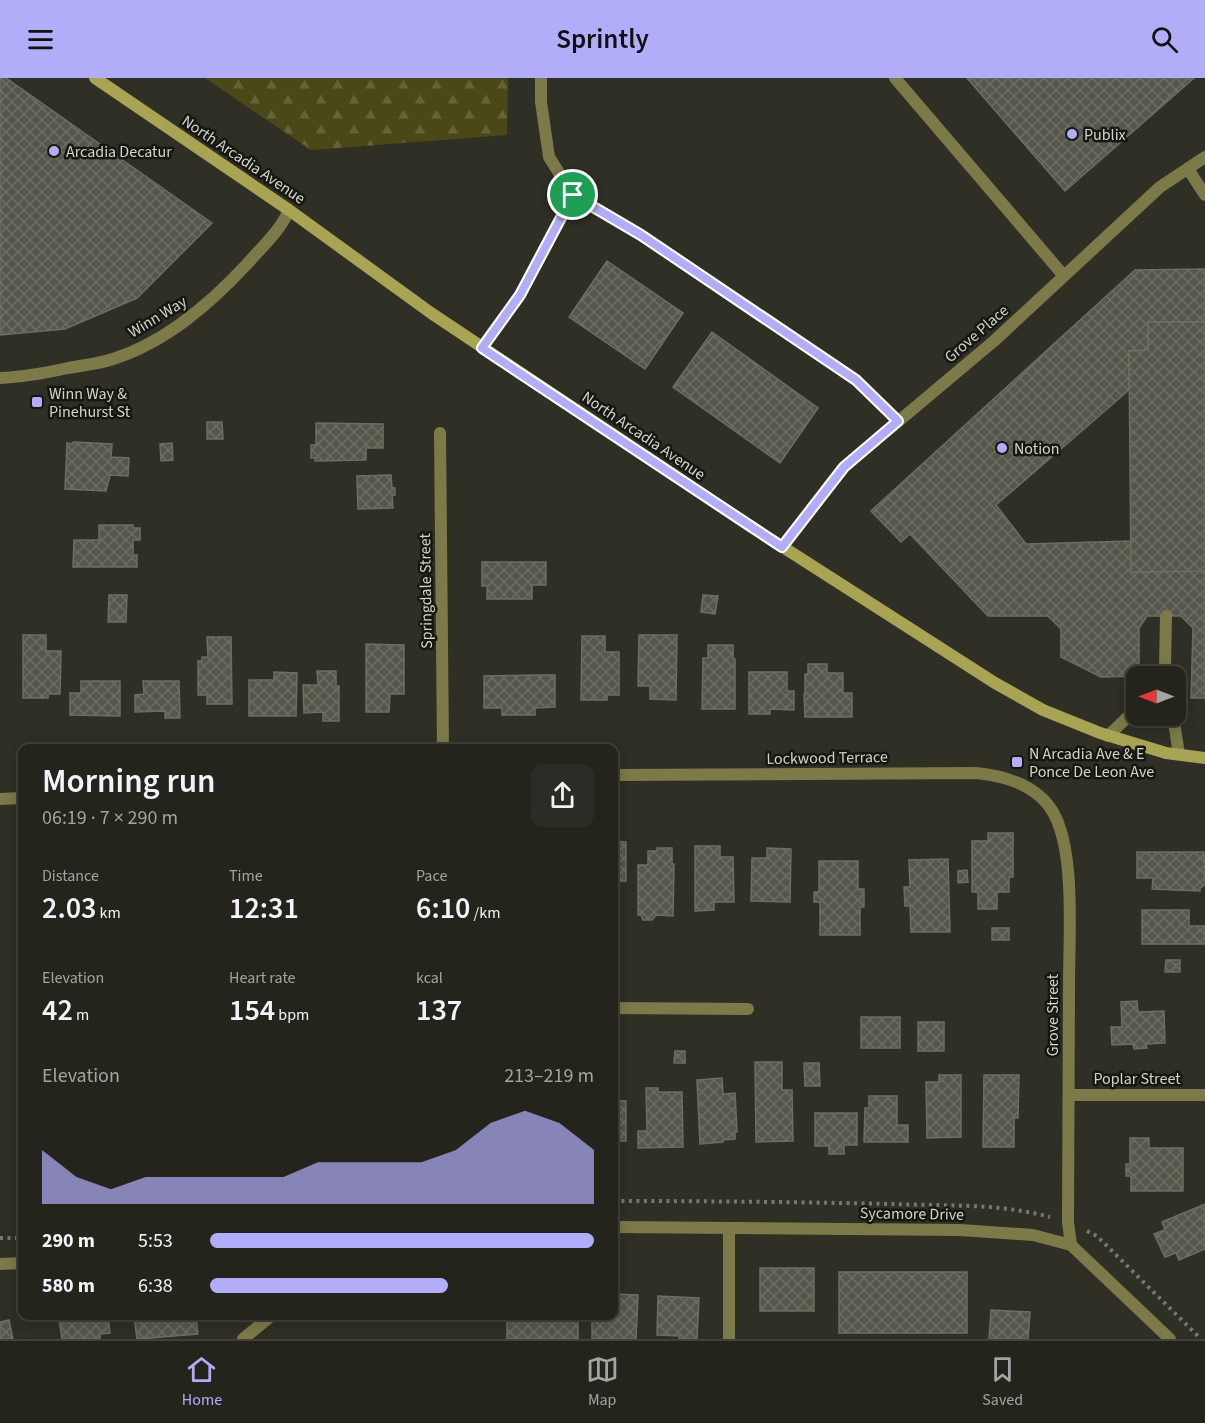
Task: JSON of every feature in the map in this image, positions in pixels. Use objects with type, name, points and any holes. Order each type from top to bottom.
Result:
[{"type":"main road","name":"North Arcadia Avenue","points":[[95,78],[289,210],[482,348],[782,547],[995,683],[1042,710],[1108,736],[1166,753],[1205,758]]},
{"type":"street","points":[[541,78],[541,102],[549,158],[573,195],[641,235],[856,380],[898,421]]},
{"type":"street","points":[[895,78],[1064,276]]},
{"type":"street","name":"Grove Place","points":[[782,547],[844,467],[994,340],[1160,187],[1205,157]]},
{"type":"street","points":[[1188,169],[1205,195]]},
{"type":"street","points":[[482,348],[520,295],[573,195]]},
{"type":"street","name":"Winn Way","points":[[0,378],[32,376],[113,359],[151,342],[188,319],[213,299],[285,219],[289,210]]},
{"type":"street","name":"Springdale Street","points":[[440,433],[443,744]]},
{"type":"street","points":[[1164,666],[1166,616]]},
{"type":"street","points":[[1108,736],[1126,719]]},
{"type":"street","points":[[1175,726],[1179,754]]},
{"type":"street","name":"Lockwood Terrace","points":[[618,776],[976,773],[994,774],[1037,793]]},
{"type":"street","name":"Grove Street","points":[[1037,793],[1055,816],[1067,862],[1069,918],[1068,1222],[1071,1245]]},
{"type":"street","points":[[0,799],[18,798]]},
{"type":"street","points":[[618,1008],[748,1009]]},
{"type":"street","name":"Poplar Street","points":[[1069,1095],[1205,1095]]},
{"type":"street","name":"Sycamore Drive","points":[[618,1227],[960,1230],[1033,1235],[1071,1245],[1170,1339]]},
{"type":"street","points":[[729,1228],[729,1339]]},
{"type":"street","points":[[0,1264],[18,1263]]},
{"type":"street","points":[[243,1339],[266,1320]]},
{"type":"path","points":[[0,1238],[18,1238]]},
{"type":"green space","points":[[205,78],[508,78],[507,135],[311,150]]},
{"type":"building","name":"Arcadia Decatur","points":[[0,78],[6,78],[212,223],[137,298],[65,329],[0,335]]},
{"type":"building","name":"Publix","points":[[967,78],[1194,78],[1065,191]]},
{"type":"building","points":[[607,261],[683,313],[645,369],[569,317]]},
{"type":"building","name":"Notion","points":[[1205,269],[1205,322],[1148,322],[1148,350],[1129,351],[1129,390],[996,505],[1026,544],[1131,541],[1131,572],[1205,571],[1205,698],[1191,698],[1193,628],[1181,616],[1147,616],[1139,628],[1139,666],[1126,666],[1126,676],[1101,677],[1061,657],[1061,629],[1048,616],[988,616],[910,534],[901,542],[871,511],[1135,270]]},
{"type":"building","points":[[1148,322],[1205,322],[1205,571],[1131,572],[1129,351],[1148,350]]},
{"type":"building","points":[[712,332],[818,408],[780,463],[673,387]]},
{"type":"building","points":[[207,422],[222,422],[223,439],[207,439]]},
{"type":"building","points":[[316,423],[383,424],[383,448],[366,448],[366,460],[315,461],[315,458],[311,458],[311,445],[316,445]]},
{"type":"building","points":[[73,442],[112,444],[111,457],[129,458],[128,476],[110,475],[106,491],[65,489],[67,443],[73,444]]},
{"type":"building","points":[[172,443],[173,460],[161,461],[160,444]]},
{"type":"building","points":[[391,475],[392,488],[395,488],[395,495],[392,495],[393,508],[358,509],[357,476]]},
{"type":"building","points":[[99,525],[133,525],[133,528],[140,528],[140,540],[133,540],[133,555],[137,555],[137,567],[73,567],[74,540],[99,540]]},
{"type":"building","points":[[482,562],[546,562],[546,585],[532,585],[532,599],[487,599],[487,586],[482,586]]},
{"type":"building","points":[[109,595],[127,595],[126,622],[108,622]]},
{"type":"building","points":[[703,595],[718,596],[715,614],[701,612]]},
{"type":"building","points":[[23,635],[46,635],[46,651],[61,651],[60,694],[48,694],[48,698],[23,698]]},
{"type":"building","points":[[639,635],[677,635],[676,700],[650,699],[650,686],[638,686]]},
{"type":"building","points":[[582,636],[605,636],[605,652],[619,652],[619,695],[607,695],[607,700],[581,700]]},
{"type":"building","points":[[207,637],[231,637],[232,704],[207,704],[207,695],[198,695],[198,661],[202,661],[202,657],[208,657]]},
{"type":"building","points":[[366,644],[404,645],[404,694],[390,694],[389,712],[366,712]]},
{"type":"building","points":[[708,645],[733,645],[735,709],[702,709],[703,658],[708,658]]},
{"type":"building","points":[[808,664],[827,664],[827,673],[843,673],[843,693],[852,693],[852,717],[805,717],[805,674],[808,674]]},
{"type":"building","points":[[317,671],[336,671],[336,686],[339,686],[339,721],[323,721],[323,712],[304,713],[303,685],[318,685]]},
{"type":"building","points":[[274,672],[297,673],[296,716],[249,716],[249,680],[274,680]]},
{"type":"building","points":[[749,672],[787,672],[787,691],[794,691],[794,710],[770,709],[770,714],[749,714]]},
{"type":"building","points":[[555,675],[555,707],[535,708],[535,715],[502,715],[502,708],[484,708],[484,676]]},
{"type":"building","points":[[81,681],[120,681],[120,716],[70,715],[70,693],[81,693]]},
{"type":"building","points":[[143,681],[179,681],[180,718],[165,718],[165,711],[135,712],[135,695],[144,694]]},
{"type":"building","points":[[988,833],[1013,833],[1013,877],[1009,877],[1009,892],[997,892],[997,909],[978,909],[978,892],[972,892],[972,841],[988,841]]},
{"type":"building","points":[[618,841],[626,842],[626,881],[618,881]]},
{"type":"building","points":[[695,846],[720,846],[720,857],[733,857],[734,902],[714,902],[714,910],[695,911]]},
{"type":"building","points":[[657,848],[672,848],[673,916],[656,915],[652,920],[643,920],[641,915],[638,915],[638,865],[648,865],[648,851],[657,851]]},
{"type":"building","points":[[767,848],[791,849],[790,902],[751,901],[752,858],[767,858]]},
{"type":"building","points":[[1137,852],[1204,852],[1205,885],[1200,888],[1200,891],[1152,889],[1153,878],[1137,878]]},
{"type":"building","points":[[948,859],[950,932],[911,932],[910,906],[905,906],[904,887],[910,887],[909,860]]},
{"type":"building","points":[[819,861],[858,861],[858,889],[864,889],[864,907],[860,907],[860,935],[820,935],[820,902],[814,902],[814,892],[819,892]]},
{"type":"building","points":[[967,870],[968,882],[958,883],[958,871]]},
{"type":"building","points":[[1142,910],[1189,910],[1189,926],[1205,926],[1205,944],[1142,944]]},
{"type":"building","points":[[992,928],[1009,928],[1009,940],[992,940]]},
{"type":"building","points":[[1166,960],[1180,960],[1180,972],[1165,972]]},
{"type":"building","points":[[1137,1001],[1138,1012],[1164,1011],[1165,1043],[1146,1044],[1147,1048],[1134,1049],[1133,1044],[1112,1045],[1111,1027],[1122,1027],[1121,1002]]},
{"type":"building","points":[[861,1017],[900,1017],[900,1048],[861,1048]]},
{"type":"building","points":[[918,1022],[944,1022],[944,1051],[918,1051]]},
{"type":"building","points":[[17,1029],[18,1029],[18,1064]]},
{"type":"building","points":[[675,1051],[685,1051],[685,1063],[674,1063]]},
{"type":"building","points":[[755,1062],[782,1062],[782,1090],[792,1090],[793,1141],[756,1142]]},
{"type":"building","points":[[804,1063],[819,1063],[820,1086],[805,1086]]},
{"type":"building","points":[[939,1075],[961,1075],[961,1137],[927,1138],[926,1082],[939,1082]]},
{"type":"building","points":[[984,1075],[1019,1075],[1018,1118],[1014,1118],[1014,1147],[983,1147]]},
{"type":"building","points":[[722,1078],[723,1094],[735,1093],[737,1132],[735,1132],[735,1139],[700,1144],[697,1080]]},
{"type":"building","points":[[646,1088],[658,1088],[658,1092],[682,1092],[683,1147],[638,1148],[638,1131],[647,1131]]},
{"type":"building","points":[[869,1096],[897,1096],[897,1125],[908,1125],[908,1142],[864,1142],[865,1108],[869,1108]]},
{"type":"building","points":[[618,1101],[626,1101],[626,1141],[618,1141]]},
{"type":"building","points":[[815,1113],[857,1113],[857,1145],[844,1145],[844,1154],[829,1154],[829,1146],[815,1146]]},
{"type":"building","points":[[1130,1138],[1149,1138],[1149,1148],[1183,1148],[1183,1191],[1131,1191],[1131,1176],[1126,1176],[1126,1164],[1130,1164]]},
{"type":"building","points":[[1205,1204],[1205,1249],[1179,1260],[1176,1253],[1165,1257],[1154,1234],[1165,1230],[1162,1222]]},
{"type":"building","points":[[760,1268],[814,1268],[814,1311],[760,1311]]},
{"type":"building","points":[[839,1272],[967,1272],[967,1333],[839,1333]]},
{"type":"building","points":[[618,1294],[638,1295],[636,1339],[592,1339],[592,1320],[618,1320]]},
{"type":"building","points":[[658,1296],[699,1298],[697,1339],[657,1335]]},
{"type":"building","points":[[991,1310],[1030,1312],[1028,1339],[989,1339]]},
{"type":"building","points":[[9,1320],[13,1339],[0,1339],[0,1322]]},
{"type":"building","points":[[59,1320],[108,1320],[110,1333],[100,1334],[100,1339],[62,1339]]},
{"type":"building","points":[[135,1320],[196,1320],[198,1334],[137,1339]]},
{"type":"building","points":[[507,1320],[578,1320],[578,1339],[507,1339]]},
{"type":"place","name":"Publix","points":[[1072,134]]},
{"type":"place","name":"Arcadia Decatur","points":[[54,151]]},
{"type":"place","name":"Winn Way & Pinehurst St","points":[[37,402]]},
{"type":"place","name":"Notion","points":[[1002,448]]},
{"type":"place","name":"N Arcadia Ave & E Ponce De Leon Ave","points":[[1017,762]]},
{"type":"route","points":[[573,195],[641,235],[856,380],[898,421],[844,467],[782,547],[482,348],[520,295],[573,195]]}]
